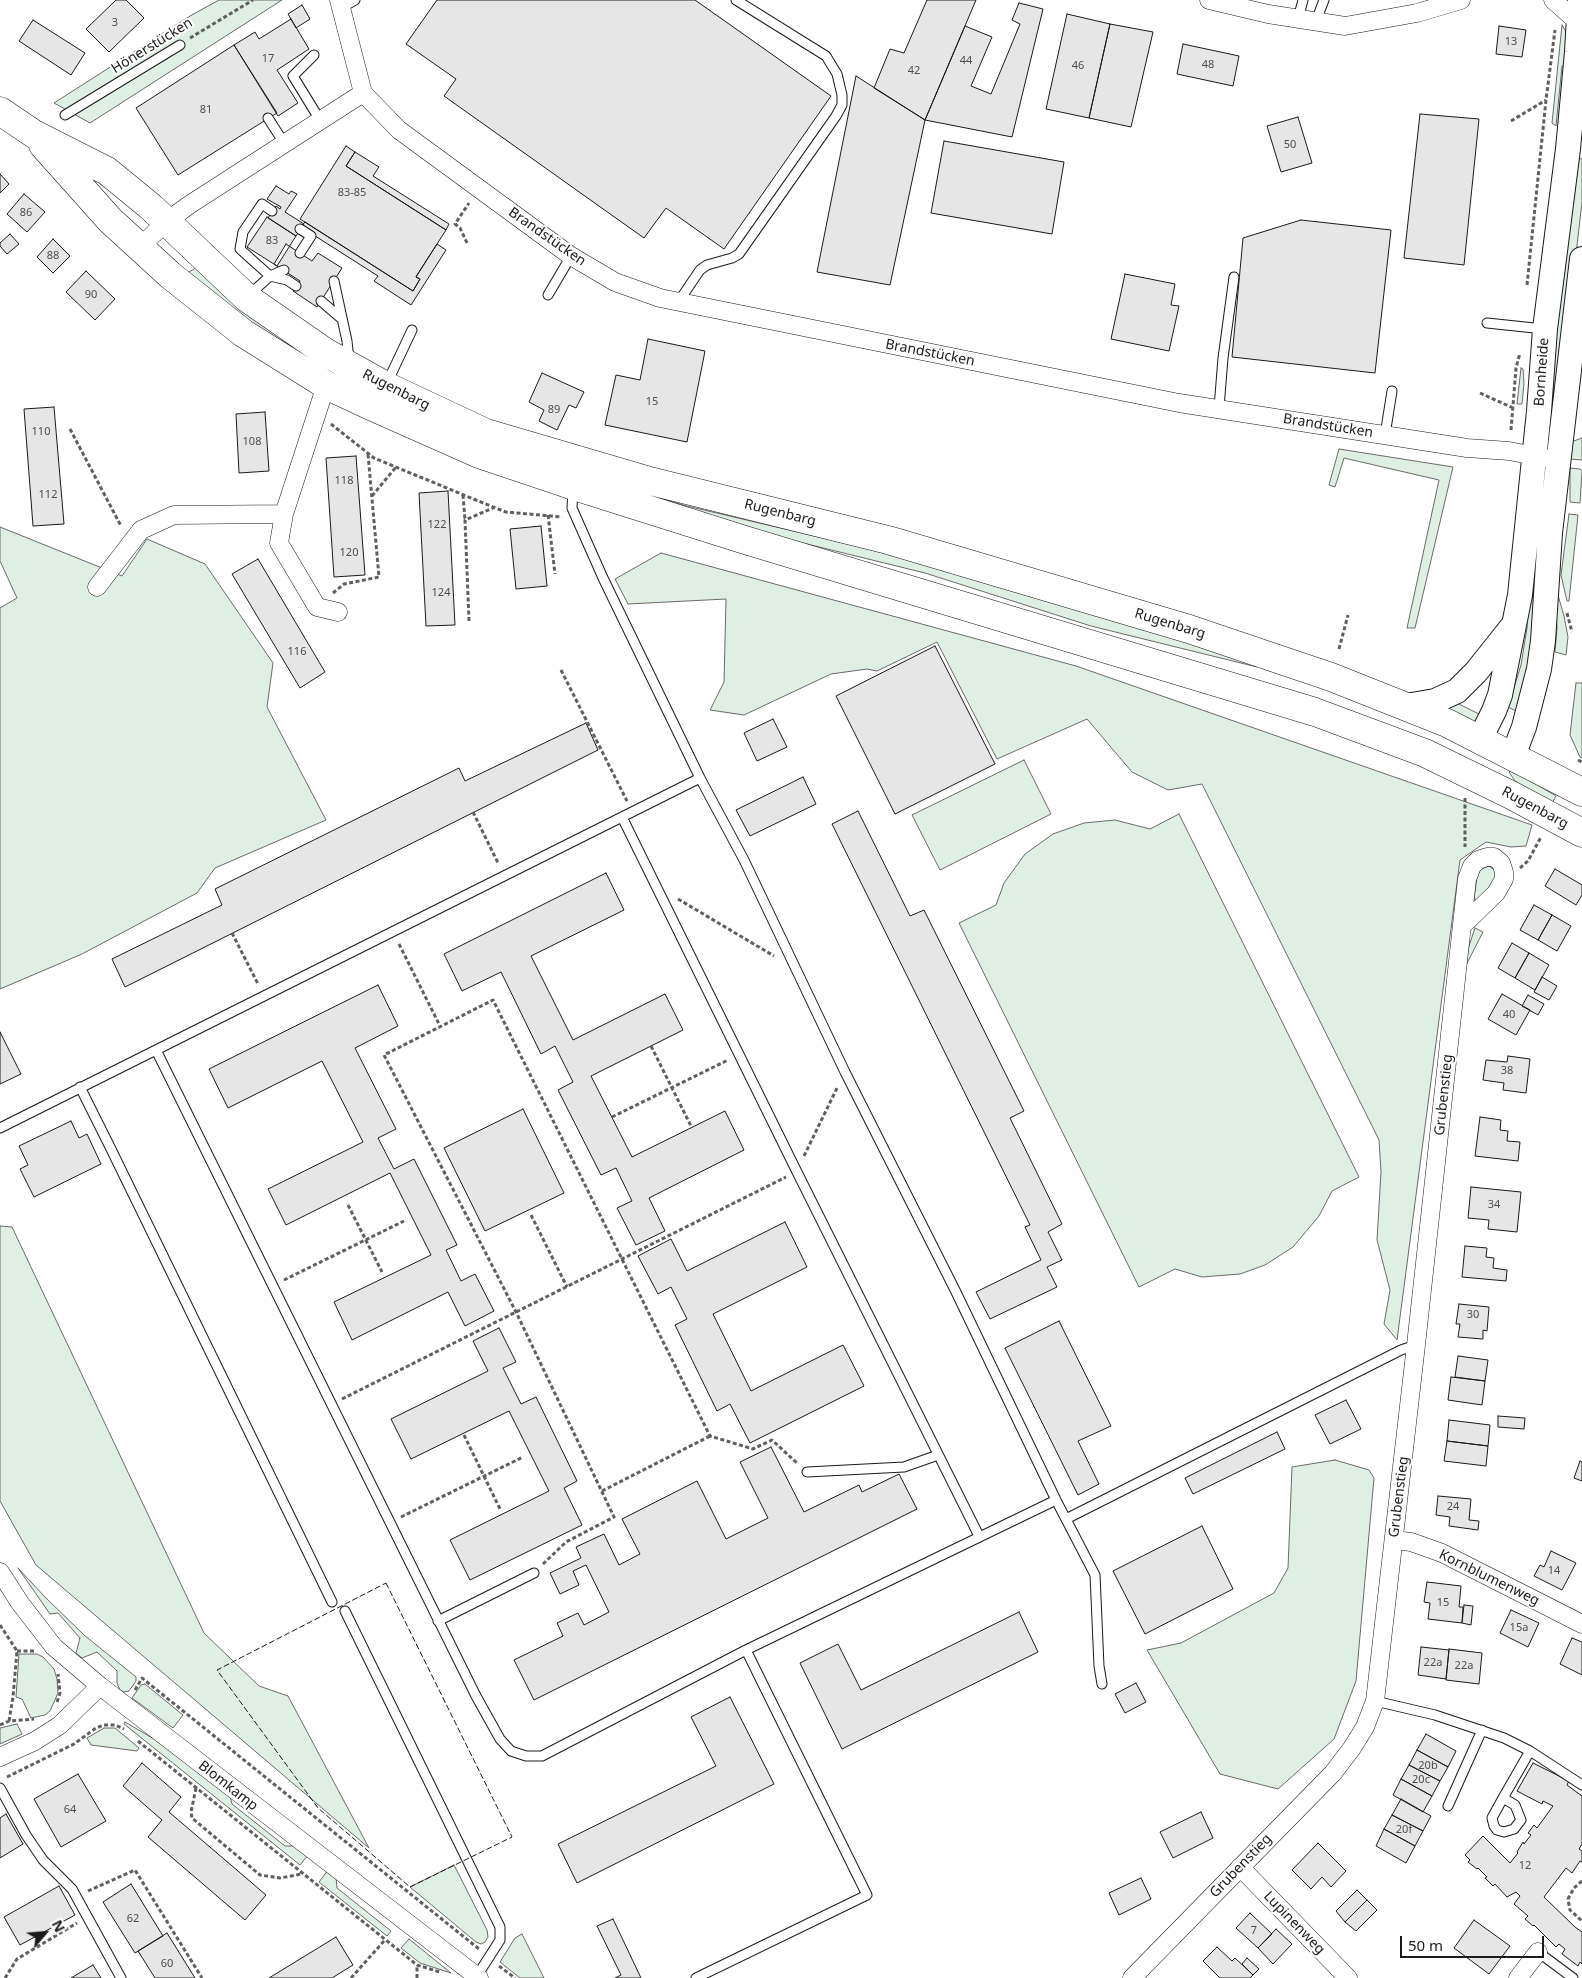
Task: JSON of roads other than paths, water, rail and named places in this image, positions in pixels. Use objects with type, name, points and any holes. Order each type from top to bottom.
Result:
[{"type":"main road","name":"Rugenbarg","points":[[0,111],[34,134],[107,171],[166,222],[247,298],[325,352],[386,386],[486,433],[646,480],[888,540],[1189,629],[1331,677],[1406,706],[1494,753],[1582,792]]},
{"type":"main road","name":"Rugenbarg","points":[[34,134],[110,220],[170,274],[243,333],[326,385],[573,497],[745,540],[1315,712],[1425,753],[1511,795],[1582,833]]},
{"type":"main road","points":[[1425,753],[1452,760],[1494,753],[1511,795]]},
{"type":"street","points":[[1209,0],[1345,26],[1417,14],[1460,0]]},
{"type":"street","points":[[1553,0],[1580,11]]},
{"type":"street","points":[[140,247],[166,222],[208,192],[363,94],[345,3]]},
{"type":"street","name":"Bornheide","points":[[1494,753],[1494,711],[1500,695],[1520,596],[1534,456],[1534,328],[1568,149],[1580,11]]},
{"type":"street","name":"Brandstücken","points":[[363,94],[400,130],[572,256],[615,282],[660,298],[1170,401],[1559,461]]},
{"type":"street","name":"Bornheide","points":[[1494,753],[1524,727],[1539,670],[1543,641],[1550,533],[1582,259]]},
{"type":"street","points":[[326,385],[284,514],[279,543],[317,607],[338,612]]},
{"type":"street","points":[[97,587],[141,530],[174,515],[284,514]]},
{"type":"street","points":[[1406,706],[1434,700],[1457,691],[1476,672],[1513,625]]},
{"type":"street","name":"Grubenstieg","points":[[1132,1978],[1333,1773],[1365,1727],[1375,1701],[1467,879],[1472,866],[1478,860],[1487,857],[1494,858],[1501,864],[1504,879],[1496,893],[1463,925]]},
{"type":"street","name":"Kornblumenweg","points":[[1394,1540],[1411,1542],[1442,1553],[1582,1624]]},
{"type":"street","name":"Blomkamp","points":[[0,1572],[54,1647],[100,1686],[478,1977]]},
{"type":"street","points":[[0,1757],[34,1741],[60,1725],[100,1686]]},
{"type":"street","name":"Lupinenweg","points":[[1240,1867],[1348,1978]]},
{"type":"street","points":[[1518,1978],[1538,1952]]},
{"type":"lane","points":[[679,301],[700,270],[707,264],[732,258],[740,254],[842,105],[842,95],[837,74],[826,56],[736,0]]},
{"type":"lane","points":[[1298,18],[1303,0]]},
{"type":"lane","points":[[1316,21],[1324,0]]},
{"type":"lane","name":"Hönerstücken","points":[[65,115],[180,44]]},
{"type":"lane","points":[[314,55],[293,76],[320,120]]},
{"type":"lane","points":[[268,118],[284,143]]},
{"type":"lane","points":[[272,211],[262,204],[243,232],[240,249],[270,276],[287,280],[296,286]]},
{"type":"lane","points":[[300,229],[311,236],[300,253]]},
{"type":"lane","points":[[548,295],[572,256]]},
{"type":"lane","points":[[247,298],[270,276],[284,270]]},
{"type":"lane","points":[[1219,408],[1223,358],[1234,276]]},
{"type":"lane","points":[[334,281],[348,341],[350,366]]},
{"type":"lane","points":[[328,291],[338,297]]},
{"type":"lane","points":[[321,301],[343,319]]},
{"type":"lane","points":[[1487,323],[1534,328]]},
{"type":"lane","points":[[386,386],[412,330]]},
{"type":"lane","points":[[1384,434],[1392,391]]},
{"type":"lane","points":[[573,497],[603,578],[700,778],[744,860],[845,1072],[955,1290],[1056,1500],[1095,1575],[1099,1666],[1102,1684]]},
{"type":"lane","points":[[0,1128],[700,778]]},
{"type":"lane","points":[[622,817],[979,1536]]},
{"type":"lane","points":[[156,1050],[438,1621],[500,1739],[511,1751],[526,1756],[542,1756],[746,1650],[1056,1500]]},
{"type":"lane","points":[[80,1087],[332,1602]]},
{"type":"lane","points":[[1066,1519],[1359,1373],[1401,1350],[1416,1345]]},
{"type":"lane","points":[[807,1472],[904,1467],[938,1455]]},
{"type":"lane","points":[[438,1621],[534,1573]]},
{"type":"lane","points":[[345,1612],[500,1927],[500,1940],[478,1977]]},
{"type":"lane","points":[[696,1978],[867,1895],[746,1650]]},
{"type":"lane","points":[[1375,1701],[1435,1715],[1504,1738],[1530,1751],[1582,1785]]},
{"type":"lane","points":[[1448,1806],[1482,1730]]},
{"type":"lane","points":[[1503,1798],[1530,1751]]},
{"type":"lane","points":[[0,1788],[26,1835],[43,1860],[72,1889],[121,1978]]},
{"type":"lane","points":[[1538,1952],[1573,1978]]}]
